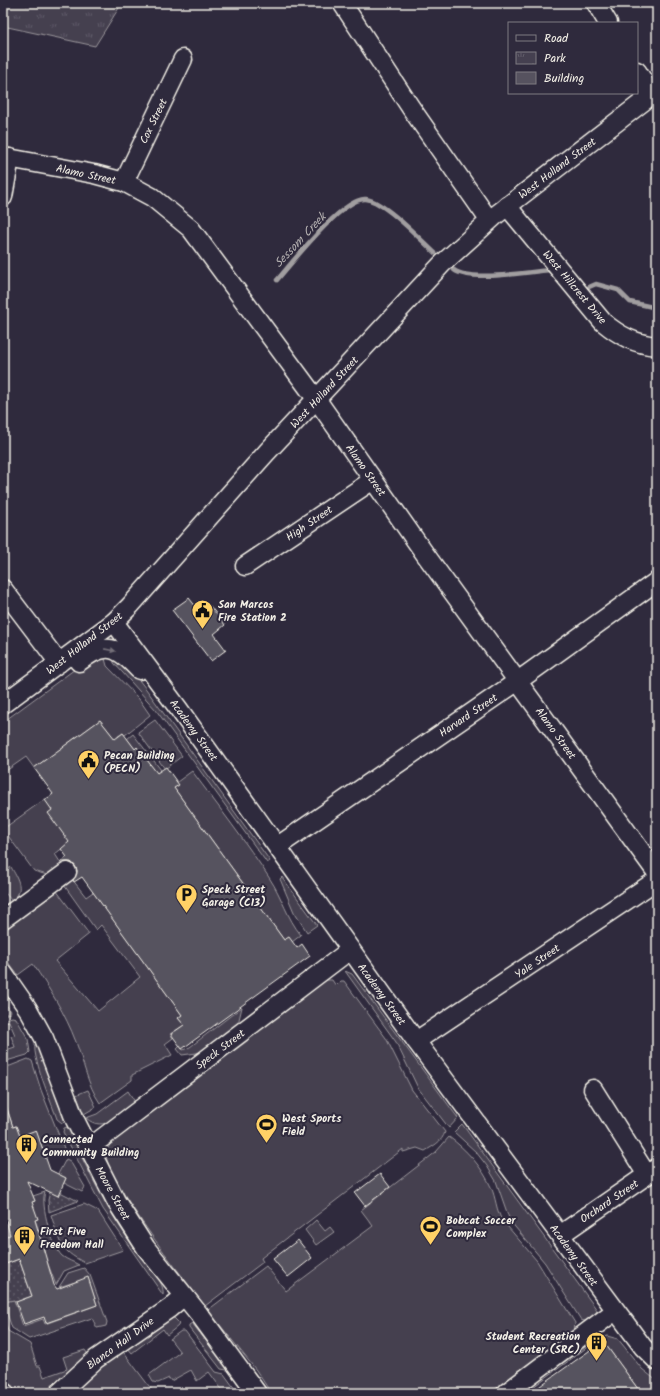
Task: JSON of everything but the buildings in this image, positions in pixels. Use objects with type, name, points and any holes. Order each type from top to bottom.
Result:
[{"type":"street","points":[[342,3],[411,108],[489,220]]},
{"type":"street","points":[[596,3],[607,22]]},
{"type":"street","name":"Cox Street","points":[[124,182],[183,59]]},
{"type":"street","points":[[638,72],[654,93]]},
{"type":"street","name":"West Holland Street","points":[[3,704],[114,622],[267,452],[442,264],[489,220],[654,93]]},
{"type":"street","name":"Alamo Street","points":[[3,197],[7,158],[94,174],[124,182],[152,197],[191,229],[317,400],[373,480],[657,873]]},
{"type":"street","name":"West Hillcrest Drive","points":[[508,206],[603,322],[631,341],[657,346]]},
{"type":"street","name":"High Street","points":[[245,566],[373,480]]},
{"type":"street","name":"Harvard Street","points":[[278,846],[518,681],[657,581]]},
{"type":"street","points":[[3,589],[54,666],[63,670],[73,667],[92,652],[106,649],[124,654],[139,670],[152,674]]},
{"type":"street","name":"Academy Street","points":[[114,622],[278,846],[350,950],[416,1041],[615,1311],[643,1347],[657,1361]]},
{"type":"street","points":[[3,919],[67,872]]},
{"type":"street","name":"Yale Street","points":[[416,1041],[657,880]]},
{"type":"street","name":"Speck Street","points":[[89,1148],[350,950]]},
{"type":"street","name":"Moore Street","points":[[3,973],[28,1009],[44,1038],[76,1120],[116,1201],[136,1232],[257,1393]]},
{"type":"street","points":[[593,1089],[652,1171]]},
{"type":"street","name":"Orchard Street","points":[[560,1235],[652,1171]]},
{"type":"street","name":"Blanco Hall Drive","points":[[59,1393],[96,1359],[170,1308],[184,1296]]},
{"type":"street","points":[[506,1393],[615,1311]]},
{"type":"green space","points":[[3,3],[122,3],[95,46],[3,26]]},
{"type":"green space","points":[[104,655],[107,666],[139,699],[150,715],[125,735],[123,733],[118,736],[117,742],[100,720],[34,768],[26,757],[3,773],[3,722],[90,658]]},
{"type":"green space","points":[[113,656],[135,675],[146,689],[270,861],[267,863],[156,710],[114,663]]},
{"type":"green space","points":[[155,720],[182,756],[165,769],[138,732]]},
{"type":"green space","points":[[133,734],[161,770],[55,854],[62,865],[47,875],[34,871],[3,829],[45,799],[152,767],[137,747],[135,749],[127,739]]},
{"type":"green space","points":[[192,771],[242,838],[274,886],[292,922],[301,935],[292,942],[284,940],[174,788],[178,785],[177,782]]},
{"type":"green space","points":[[11,867],[19,884],[18,893],[12,901],[5,893],[3,894],[3,873]]},
{"type":"green space","points":[[282,877],[317,925],[307,932],[294,912],[280,879]]},
{"type":"green space","points":[[72,879],[86,897],[93,892],[182,1015],[178,1018],[184,1025],[170,1034],[173,1038],[165,1044],[172,1055],[132,1075],[132,1080],[100,1103],[89,1081],[76,1042],[67,1021],[33,964],[18,975],[3,956],[3,928],[56,890],[89,934],[55,961],[98,1011],[140,977],[101,925],[96,930],[64,885]]},
{"type":"green space","points":[[345,971],[352,974],[458,1118],[449,1128],[418,1088],[396,1042]]},
{"type":"green space","name":"West Sports Field","points":[[326,980],[332,980],[336,986],[341,981],[344,981],[386,1038],[412,1090],[445,1132],[444,1135],[439,1141],[425,1151],[417,1148],[403,1152],[403,1149],[261,1258],[263,1262],[205,1306],[164,1253],[131,1204],[108,1164],[106,1151],[113,1140]]},
{"type":"green space","points":[[3,1001],[11,1011],[10,1013],[3,1015]]},
{"type":"green space","points":[[242,1007],[238,1024],[211,1051],[182,1055],[177,1049],[180,1046],[183,1050],[190,1047]]},
{"type":"green space","points":[[12,1017],[16,1018],[28,1039],[30,1052],[27,1055],[3,1062],[3,1051],[15,1047],[11,1036],[15,1035],[9,1021],[3,1023],[3,1020]]},
{"type":"green space","points":[[36,1042],[65,1122],[62,1123],[57,1119],[36,1056]]},
{"type":"green space","points":[[28,1059],[32,1061],[41,1090],[64,1148],[63,1151],[46,1157],[36,1131],[20,1136],[16,1126],[13,1127],[6,1105],[3,1104],[3,1066],[10,1066]]},
{"type":"green space","points":[[88,1090],[96,1107],[84,1114],[76,1095]]},
{"type":"green space","points":[[128,1091],[135,1102],[118,1117],[106,1123],[99,1124],[86,1118],[97,1114]]},
{"type":"green space","points":[[462,1124],[597,1310],[595,1316],[588,1322],[581,1320],[545,1263],[510,1221],[496,1181],[487,1166],[476,1152],[454,1132]]},
{"type":"green space","points":[[68,1127],[100,1193],[129,1241],[159,1279],[163,1290],[163,1295],[103,1209],[63,1132],[64,1128]]},
{"type":"green space","points":[[449,1137],[462,1147],[479,1166],[493,1191],[498,1212],[502,1220],[537,1261],[575,1323],[574,1330],[491,1393],[271,1393],[256,1370],[208,1310],[266,1266],[286,1291],[373,1226],[361,1210],[436,1152]]},
{"type":"green space","points":[[66,1159],[70,1161],[85,1187],[82,1192],[64,1183],[66,1178],[58,1174]]},
{"type":"green space","points":[[45,1192],[44,1206],[54,1244],[62,1256],[79,1265],[64,1271],[56,1285],[44,1254],[43,1242],[35,1220],[37,1219],[32,1202],[35,1201],[33,1196]]},
{"type":"green space","points":[[50,1192],[60,1192],[78,1201],[49,1212],[48,1200]]},
{"type":"green space","points":[[84,1204],[98,1211],[123,1250],[85,1263],[65,1249],[61,1244],[51,1215]]},
{"type":"green space","points":[[3,1209],[10,1235],[3,1237]]},
{"type":"green space","points":[[316,1220],[325,1231],[330,1227],[334,1232],[316,1245],[305,1230]]},
{"type":"green space","points":[[19,1259],[32,1296],[16,1302],[14,1300],[3,1302],[3,1265]]},
{"type":"green space","points":[[84,1268],[90,1275],[107,1322],[106,1326],[97,1328],[92,1318],[29,1339],[12,1328],[3,1302],[14,1300],[23,1326],[43,1319],[45,1324],[97,1305],[88,1278],[59,1287],[68,1273]]},
{"type":"green space","points":[[3,1317],[8,1331],[30,1344],[37,1366],[40,1366],[44,1377],[67,1369],[63,1357],[85,1350],[89,1356],[49,1390],[43,1392],[20,1390],[3,1384]]},
{"type":"green space","points":[[171,1318],[174,1318],[179,1323],[178,1326],[167,1335],[163,1329],[132,1353],[127,1347]]},
{"type":"green space","points":[[192,1323],[228,1369],[227,1370],[221,1369],[189,1328],[189,1325]]},
{"type":"green space","points":[[181,1331],[185,1331],[216,1372],[224,1374],[235,1389],[233,1393],[221,1393],[223,1391],[209,1372],[197,1381],[191,1370],[171,1381],[169,1378],[158,1383],[153,1382],[149,1375],[180,1352],[170,1339]]},
{"type":"green space","points":[[607,1336],[618,1339],[642,1369],[657,1381],[657,1392],[641,1393],[603,1341],[597,1343],[595,1340]]},
{"type":"green space","points":[[588,1345],[589,1346],[525,1393],[521,1393]]},
{"type":"green space","points":[[121,1349],[152,1390],[146,1393],[70,1393]]},
{"type":"waterway","name":"Sessom Creek","points":[[277,280],[318,232],[332,219],[356,201],[366,199],[383,207],[392,214],[435,253]]},
{"type":"waterway","name":"Sessom Creek","points":[[454,270],[462,274],[486,276],[549,270],[552,273]]},
{"type":"waterway","name":"Sessom Creek","points":[[589,287],[596,284],[618,290],[630,302],[657,308]]},
{"type":"place","name":"San Marcos Fire Station 2","points":[[203,630]]},
{"type":"place","name":"Pecan Building (PECN)","points":[[88,780]]},
{"type":"place","name":"Speck Street Garage (C13)","points":[[187,914]]},
{"type":"place","name":"West Sports Field","points":[[266,1144]]},
{"type":"place","name":"Connected Community Building","points":[[26,1164]]},
{"type":"place","name":"Bobcat Soccer Complex","points":[[430,1246]]},
{"type":"place","name":"First Five Freedom Hall","points":[[24,1256]]},
{"type":"place","name":"Student Recreation Center (SRC)","points":[[596,1362]]}]
